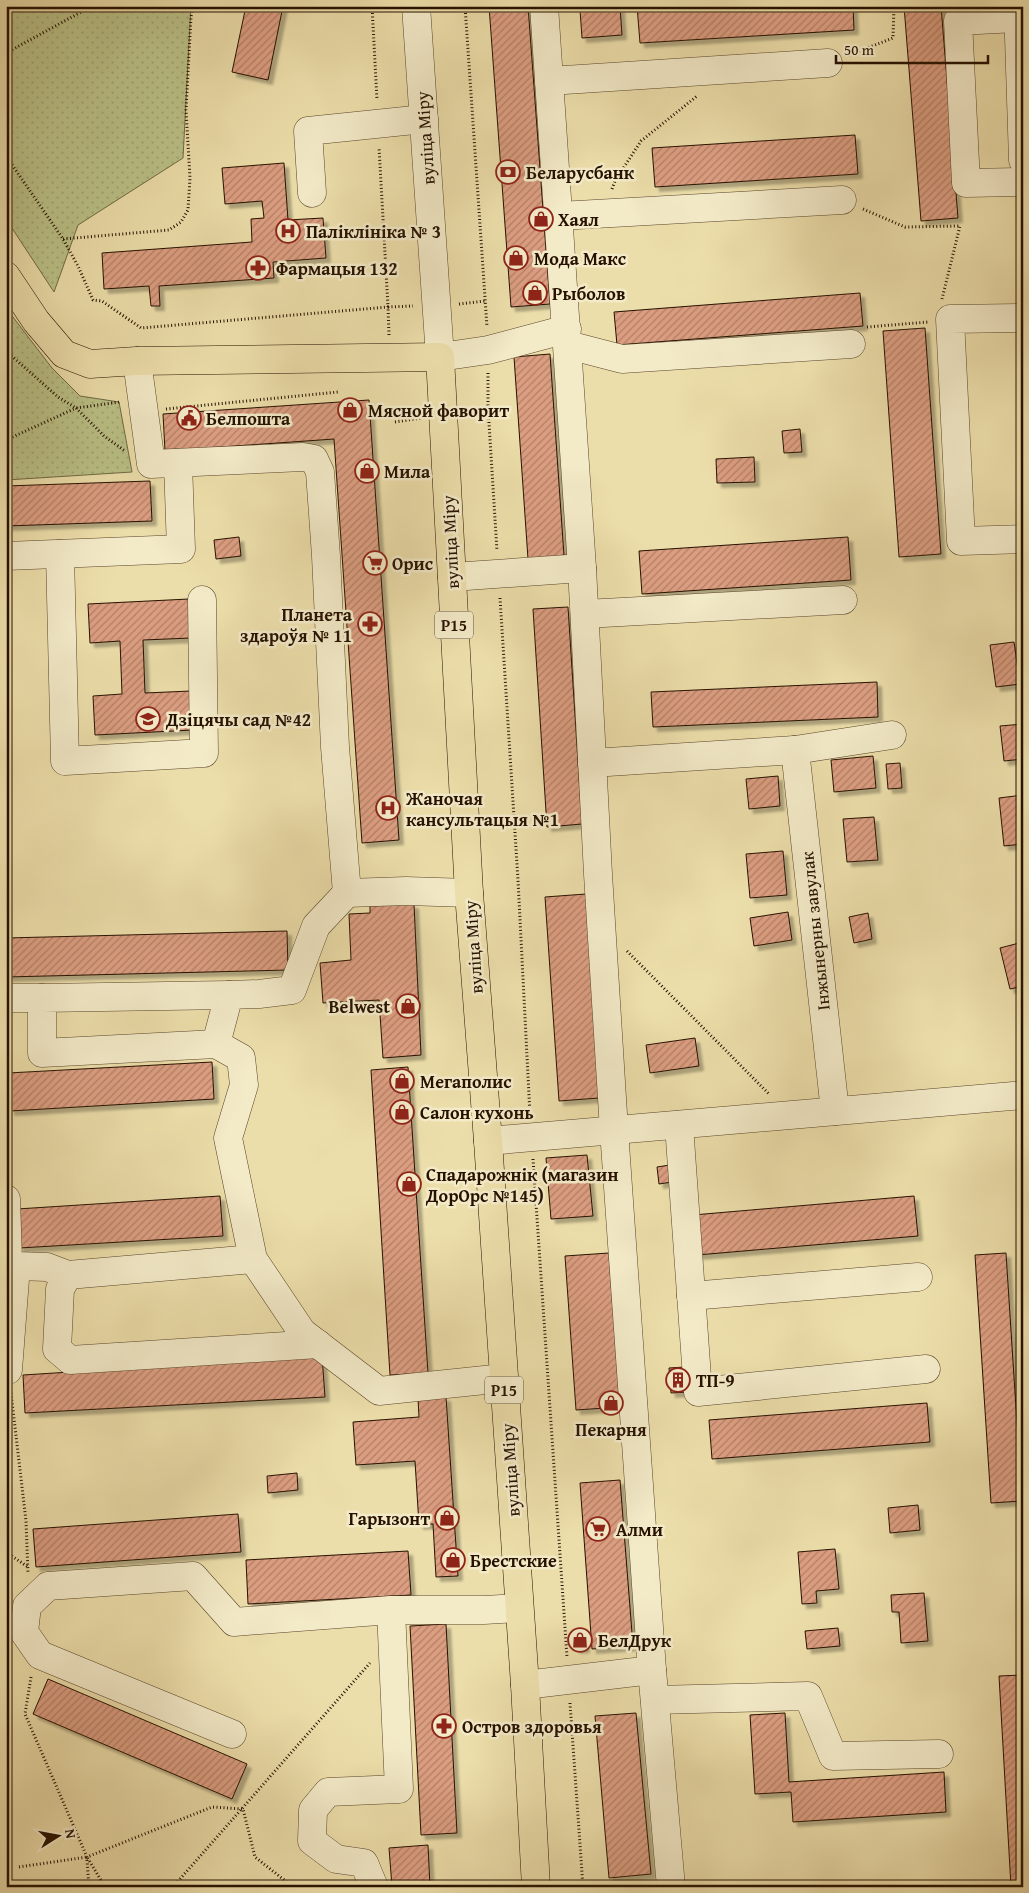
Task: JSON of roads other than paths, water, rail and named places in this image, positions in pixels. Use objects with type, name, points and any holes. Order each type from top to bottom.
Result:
[{"type":"main road","points":[[6,276],[36,321],[64,354],[90,364],[137,361],[440,357]]},
{"type":"main road","name":"вуліца Міру","points":[[440,357],[469,893],[525,1686],[536,1887]]},
{"type":"street","name":"вуліца Міру","points":[[416,6],[440,357]]},
{"type":"street","points":[[544,6],[568,337],[614,1130],[652,1670],[671,1887]]},
{"type":"street","points":[[1023,160],[1018,12],[958,21],[966,183],[1023,182]]},
{"type":"street","points":[[549,81],[828,63]]},
{"type":"street","points":[[312,193],[308,131],[424,119]]},
{"type":"street","points":[[559,216],[842,200]]},
{"type":"street","points":[[1023,318],[950,319],[961,541],[1023,539]]},
{"type":"street","points":[[440,357],[568,337],[622,359],[858,335]]},
{"type":"street","points":[[137,361],[151,464],[303,457],[314,459],[320,472],[335,747],[347,893]]},
{"type":"street","points":[[6,556],[181,549],[178,463]]},
{"type":"street","points":[[60,554],[65,761],[204,753],[202,600]]},
{"type":"street","points":[[452,577],[582,568]]},
{"type":"street","points":[[585,614],[843,600]]},
{"type":"street","points":[[592,763],[795,750],[892,735]]},
{"type":"street","name":"Інжынерны завулак","points":[[795,750],[835,1111]]},
{"type":"street","points":[[6,998],[259,994],[292,990],[316,926],[347,893],[406,891],[469,893]]},
{"type":"street","points":[[216,1044],[229,994]]},
{"type":"street","points":[[42,998],[42,1053],[216,1044],[241,1058],[244,1085],[228,1138],[253,1259],[302,1332],[379,1391],[504,1378]]},
{"type":"street","points":[[488,1141],[1023,1095]]},
{"type":"street","points":[[680,1125],[698,1392],[926,1369]]},
{"type":"street","points":[[6,1199],[8,1260],[16,1266],[47,1267],[68,1275],[253,1259]]},
{"type":"street","points":[[8,1370],[16,1266]]},
{"type":"street","points":[[68,1275],[60,1289],[57,1349],[70,1360],[318,1344]]},
{"type":"street","points":[[691,1296],[918,1277]]},
{"type":"street","points":[[232,1734],[40,1655],[24,1632],[27,1606],[48,1586],[193,1576],[234,1622],[391,1610],[519,1608]]},
{"type":"street","points":[[374,1887],[364,1863],[336,1859],[312,1841],[313,1810],[328,1792],[399,1789],[391,1610]]},
{"type":"street","points":[[525,1686],[652,1670]]},
{"type":"street","points":[[655,1700],[808,1696],[833,1756],[939,1754]]},
{"type":"place","name":"Беларусбанк","points":[[508,172]]},
{"type":"place","name":"Хаял","points":[[541,219]]},
{"type":"place","name":"Паліклініка № 3","points":[[288,231]]},
{"type":"place","name":"Мода Макс","points":[[516,258]]},
{"type":"place","name":"Фармацыя 132","points":[[258,268]]},
{"type":"place","name":"Рыболов","points":[[535,293]]},
{"type":"place","name":"Мясной фаворит","points":[[350,410]]},
{"type":"place","name":"Белпошта","points":[[189,418]]},
{"type":"place","name":"Мила","points":[[367,471]]},
{"type":"place","name":"Орис","points":[[375,563]]},
{"type":"place","name":"Планета здароўя № 11","points":[[370,624]]},
{"type":"place","name":"Дзіцячы сад №42","points":[[148,719]]},
{"type":"place","name":"Жаночая кансультацыя №1","points":[[388,808]]},
{"type":"place","name":"Belwest","points":[[408,1006]]},
{"type":"place","name":"Мегаполис","points":[[402,1081]]},
{"type":"place","name":"Салон кухонь","points":[[402,1112]]},
{"type":"place","name":"Спадарожнік (магазин ДорОрс №145)","points":[[409,1184]]},
{"type":"place","name":"ТП-9","points":[[678,1380]]},
{"type":"place","name":"Пекарня","points":[[611,1403]]},
{"type":"place","name":"Гарызонт","points":[[447,1518]]},
{"type":"place","name":"Алми","points":[[598,1529]]},
{"type":"place","name":"Брестские","points":[[453,1560]]},
{"type":"place","name":"БелДрук","points":[[580,1640]]},
{"type":"place","name":"Остров здоровья","points":[[444,1726]]}]
